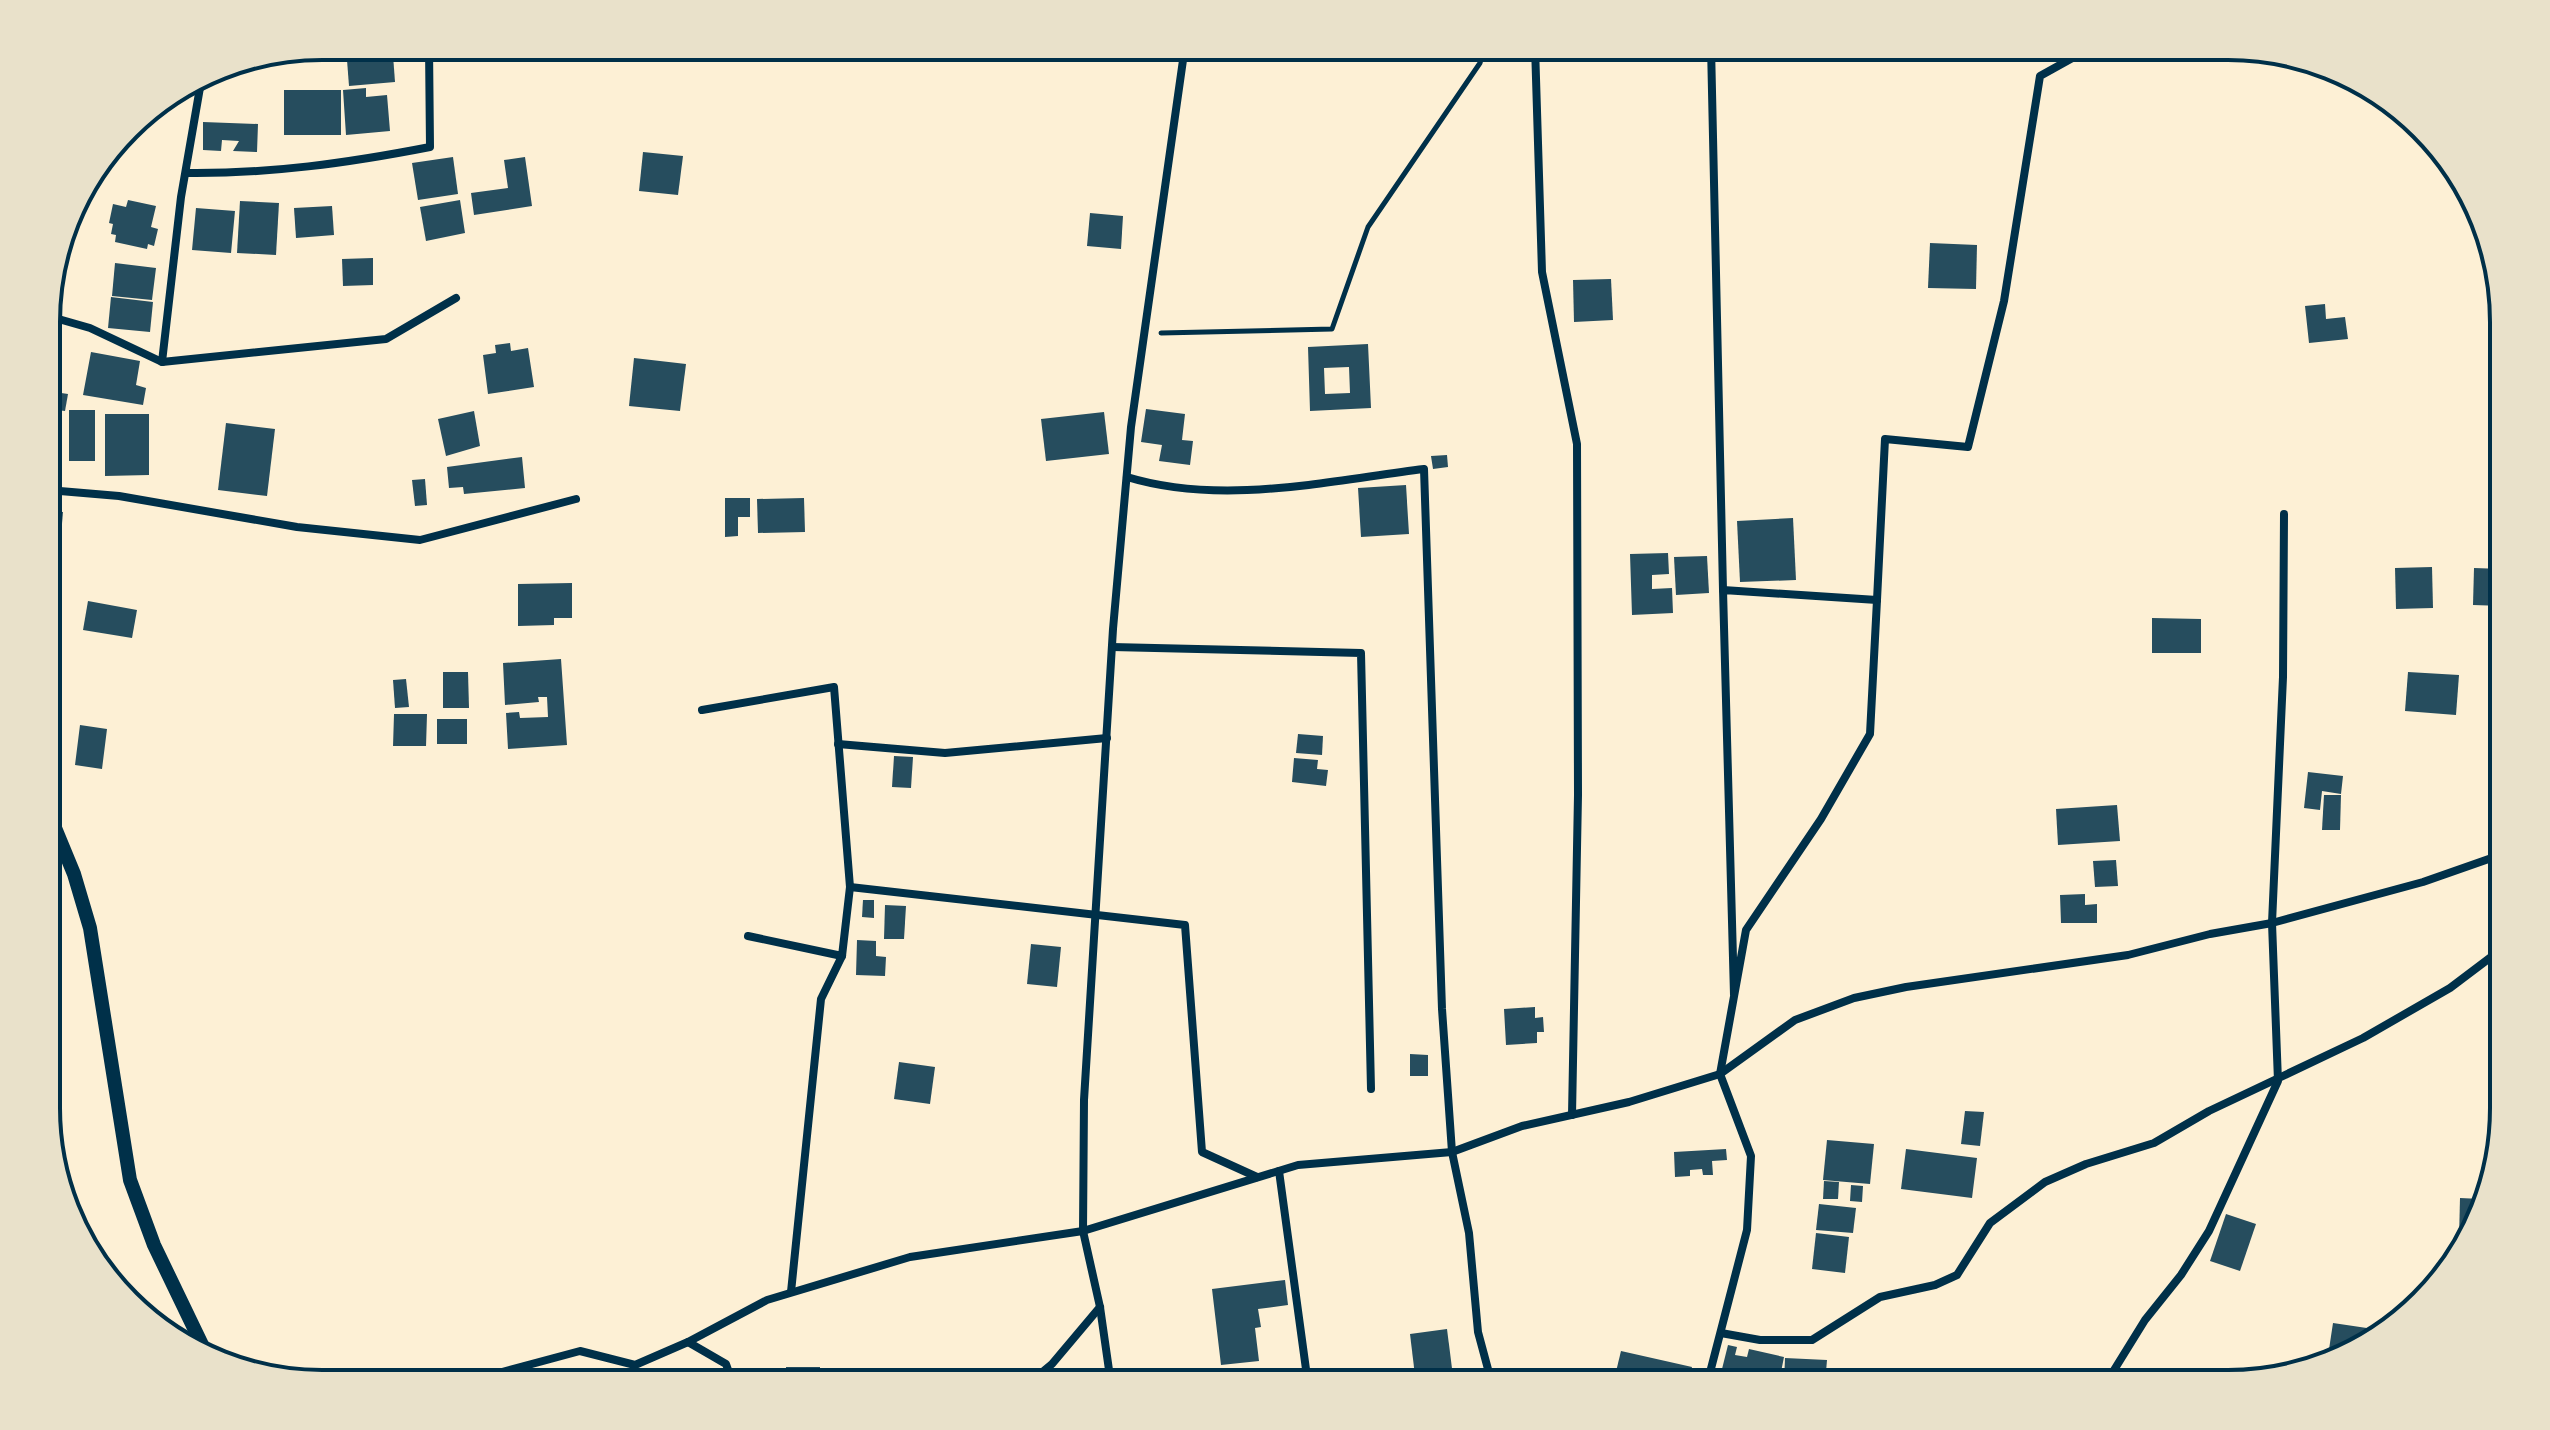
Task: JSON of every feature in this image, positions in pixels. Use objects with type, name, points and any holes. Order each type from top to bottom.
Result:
[{"type":"street","points":[[1535,60],[1542,272],[1577,444],[1578,795],[1572,1115]]},
{"type":"street","points":[[1711,60],[1734,995]]},
{"type":"street","points":[[1711,1369],[1747,1230],[1751,1156],[1720,1074],[1746,930],[1821,819],[1870,734],[1885,439],[1968,447],[2004,301],[2040,76],[2069,60]]},
{"type":"street","points":[[186,173],[240,174],[333,165],[430,147],[429,61]]},
{"type":"street","points":[[1109,1370],[1100,1307],[1083,1231],[1084,1100],[1112,647],[1127,477],[1183,61]]},
{"type":"street","points":[[162,362],[200,91]]},
{"type":"street","points":[[60,319],[90,328],[162,362],[386,339],[456,298]]},
{"type":"street","points":[[1127,477],[1156,486],[1237,491],[1424,469],[1442,1009],[1452,1152],[1469,1233],[1478,1332],[1488,1369]]},
{"type":"street","points":[[60,491],[119,496],[297,527],[420,540],[576,499]]},
{"type":"street","points":[[2115,1369],[2145,1320],[2181,1275],[2209,1231],[2278,1081],[2272,923],[2283,677],[2284,514]]},
{"type":"street","points":[[1723,590],[1877,600]]},
{"type":"street","points":[[1112,647],[1361,653],[1371,1089]]},
{"type":"street","points":[[702,710],[834,687],[850,887],[842,956],[821,999],[791,1292]]},
{"type":"street","points":[[838,744],[945,753],[1107,738]]},
{"type":"street","points":[[60,840],[90,928],[130,1180],[154,1245],[199,1339]]},
{"type":"street","points":[[510,1370],[580,1351],[635,1365],[688,1342],[767,1300],[910,1257],[1083,1231],[1298,1165],[1452,1152],[1522,1126],[1629,1102],[1720,1074],[1795,1020],[1854,998],[1906,987],[2128,955],[2210,934],[2272,923],[2423,882],[2489,859]]},
{"type":"street","points":[[850,887],[1185,925],[1202,1152],[1258,1177]]},
{"type":"street","points":[[748,936],[842,956]]},
{"type":"street","points":[[1721,1333],[1760,1340],[1812,1340],[1880,1297],[1935,1285],[1957,1275],[1990,1223],[2045,1182],[2086,1164],[2154,1143],[2209,1111],[2278,1081],[2438,995],[2489,961]]},
{"type":"street","points":[[1279,1171],[1306,1369]]},
{"type":"street","points":[[1045,1370],[1100,1307]]},
{"type":"street","points":[[688,1342],[726,1364],[728,1370]]},
{"type":"path","points":[[1145,333],[1332,329],[1368,227],[1481,60]]},
{"type":"building","points":[[347,61],[393,61],[395,82],[349,86]]},
{"type":"building","points":[[366,88],[366,97],[387,95],[390,131],[346,135],[343,90]]},
{"type":"building","points":[[284,90],[341,90],[341,135],[284,135]]},
{"type":"building","points":[[203,122],[258,124],[257,152],[233,151],[239,141],[222,140],[221,151],[203,150]]},
{"type":"building","points":[[643,152],[683,156],[678,195],[639,191]]},
{"type":"building","points":[[453,157],[458,194],[418,200],[412,163]]},
{"type":"building","points":[[525,157],[532,206],[474,215],[471,193],[508,188],[504,160]]},
{"type":"building","points":[[128,200],[156,206],[151,227],[158,229],[154,246],[148,244],[147,249],[115,242],[116,235],[111,234],[113,224],[109,223],[113,204],[126,207]]},
{"type":"building","points":[[460,200],[465,233],[426,241],[420,207]]},
{"type":"building","points":[[240,201],[279,203],[276,255],[237,253]]},
{"type":"building","points":[[332,206],[334,235],[296,238],[294,208]]},
{"type":"building","points":[[196,208],[235,211],[231,253],[192,250]]},
{"type":"building","points":[[1090,213],[1123,216],[1121,249],[1087,246]]},
{"type":"building","points":[[1930,243],[1977,245],[1976,289],[1928,288]]},
{"type":"building","points":[[373,258],[373,285],[343,286],[342,259]]},
{"type":"building","points":[[115,263],[156,268],[152,300],[112,296]]},
{"type":"building","points":[[1611,279],[1613,320],[1574,322],[1573,280]]},
{"type":"building","points":[[111,297],[153,302],[150,332],[108,328]]},
{"type":"building","points":[[2325,304],[2326,319],[2345,317],[2348,339],[2309,343],[2305,306]]},
{"type":"building","points":[[510,343],[511,351],[528,348],[534,387],[488,394],[483,355],[496,353],[495,345]]},
{"type":"building","points":[[1368,344],[1371,408],[1310,411],[1308,347]],"holes":[[[1349,367],[1350,393],[1325,394],[1324,368]]]},
{"type":"building","points":[[91,352],[140,361],[136,385],[146,388],[143,405],[83,395]]},
{"type":"building","points":[[634,358],[686,364],[680,411],[629,406]]},
{"type":"building","points":[[60,393],[68,394],[65,411],[60,410]]},
{"type":"building","points":[[1146,409],[1185,414],[1182,440],[1193,441],[1190,465],[1159,461],[1162,445],[1141,442]]},
{"type":"building","points":[[69,410],[95,410],[95,461],[69,461]]},
{"type":"building","points":[[474,411],[480,446],[446,456],[438,419]]},
{"type":"building","points":[[1104,412],[1109,454],[1046,461],[1041,419]]},
{"type":"building","points":[[105,414],[149,414],[149,475],[105,476]]},
{"type":"building","points":[[226,423],[275,429],[267,496],[218,490]]},
{"type":"building","points":[[1447,455],[1448,467],[1433,469],[1431,456]]},
{"type":"building","points":[[522,457],[525,488],[464,494],[463,487],[449,488],[447,467]]},
{"type":"building","points":[[425,479],[427,505],[415,506],[412,480]]},
{"type":"building","points":[[1406,485],[1409,534],[1361,537],[1358,488]]},
{"type":"building","points":[[725,498],[750,498],[750,517],[738,517],[738,536],[725,537]]},
{"type":"building","points":[[804,498],[805,532],[758,533],[757,499]]},
{"type":"building","points":[[60,512],[63,512],[60,547]]},
{"type":"building","points":[[1793,518],[1796,580],[1740,582],[1737,521]]},
{"type":"building","points":[[1668,553],[1669,574],[1652,575],[1652,589],[1672,588],[1673,613],[1632,615],[1630,554]]},
{"type":"building","points":[[1707,556],[1709,593],[1676,595],[1674,557]]},
{"type":"building","points":[[2432,567],[2433,608],[2396,609],[2395,568]]},
{"type":"building","points":[[2474,568],[2489,569],[2489,606],[2473,605]]},
{"type":"building","points":[[572,583],[572,618],[554,618],[554,625],[518,626],[518,584]]},
{"type":"building","points":[[88,601],[137,610],[132,638],[83,630]]},
{"type":"building","points":[[2152,618],[2201,619],[2201,653],[2152,653]]},
{"type":"building","points":[[561,659],[567,745],[508,749],[506,713],[519,712],[520,718],[548,717],[547,697],[538,697],[539,702],[505,705],[503,663]]},
{"type":"building","points":[[443,672],[468,672],[469,708],[443,708]]},
{"type":"building","points":[[2408,672],[2459,675],[2456,715],[2405,711]]},
{"type":"building","points":[[406,679],[409,707],[395,708],[393,680]]},
{"type":"building","points":[[394,714],[427,714],[426,746],[393,746]]},
{"type":"building","points":[[437,719],[467,719],[467,744],[437,744]]},
{"type":"building","points":[[80,725],[107,729],[102,769],[75,765]]},
{"type":"building","points":[[1298,734],[1323,736],[1322,755],[1296,753]]},
{"type":"building","points":[[894,756],[913,757],[911,788],[892,787]]},
{"type":"building","points":[[1294,758],[1318,760],[1317,769],[1328,770],[1326,786],[1292,782]]},
{"type":"building","points":[[2308,772],[2343,776],[2341,794],[2322,791],[2320,810],[2304,808]]},
{"type":"building","points":[[2324,795],[2341,795],[2340,830],[2322,830]]},
{"type":"building","points":[[2117,805],[2120,841],[2058,845],[2056,809]]},
{"type":"building","points":[[2116,860],[2118,886],[2095,887],[2093,861]]},
{"type":"building","points":[[2085,894],[2085,905],[2097,904],[2097,923],[2061,923],[2060,895]]},
{"type":"building","points":[[863,900],[874,900],[874,918],[862,917]]},
{"type":"building","points":[[885,905],[906,906],[904,939],[884,939]]},
{"type":"building","points":[[857,940],[876,941],[876,956],[886,957],[885,976],[856,975]]},
{"type":"building","points":[[1031,944],[1061,947],[1057,987],[1027,984]]},
{"type":"building","points":[[1535,1007],[1535,1018],[1543,1017],[1544,1032],[1537,1032],[1537,1043],[1506,1045],[1504,1009]]},
{"type":"building","points":[[1410,1054],[1428,1055],[1428,1076],[1410,1076]]},
{"type":"building","points":[[899,1062],[935,1067],[930,1104],[894,1099]]},
{"type":"building","points":[[1965,1111],[1984,1112],[1980,1146],[1961,1144]]},
{"type":"building","points":[[1827,1140],[1874,1144],[1870,1184],[1823,1180]]},
{"type":"building","points":[[1726,1149],[1727,1160],[1712,1161],[1713,1175],[1703,1175],[1702,1169],[1690,1170],[1690,1176],[1675,1177],[1674,1152]]},
{"type":"building","points":[[1906,1149],[1977,1158],[1972,1198],[1901,1189]]},
{"type":"building","points":[[1824,1181],[1839,1182],[1838,1199],[1823,1199]]},
{"type":"building","points":[[1851,1185],[1863,1186],[1862,1202],[1850,1201]]},
{"type":"building","points":[[2460,1198],[2473,1199],[2470,1208],[2459,1230]]},
{"type":"building","points":[[1819,1204],[1856,1208],[1853,1233],[1816,1230]]},
{"type":"building","points":[[2226,1214],[2256,1224],[2240,1271],[2210,1261]]},
{"type":"building","points":[[1816,1233],[1849,1237],[1845,1273],[1812,1269]]},
{"type":"building","points":[[1285,1280],[1288,1305],[1258,1309],[1261,1327],[1255,1328],[1259,1361],[1221,1365],[1212,1289]]},
{"type":"building","points":[[2333,1323],[2370,1328],[2344,1343],[2329,1349]]},
{"type":"building","points":[[1447,1329],[1452,1369],[1414,1369],[1410,1334]]},
{"type":"building","points":[[1728,1345],[1737,1347],[1735,1355],[1747,1357],[1749,1349],[1784,1357],[1782,1369],[1722,1369]]},
{"type":"building","points":[[1621,1351],[1692,1367],[1691,1369],[1617,1369]]},
{"type":"building","points":[[1785,1358],[1827,1360],[1826,1369],[1785,1369]]},
{"type":"building","points":[[786,1367],[820,1367],[820,1370],[786,1370]]}]
